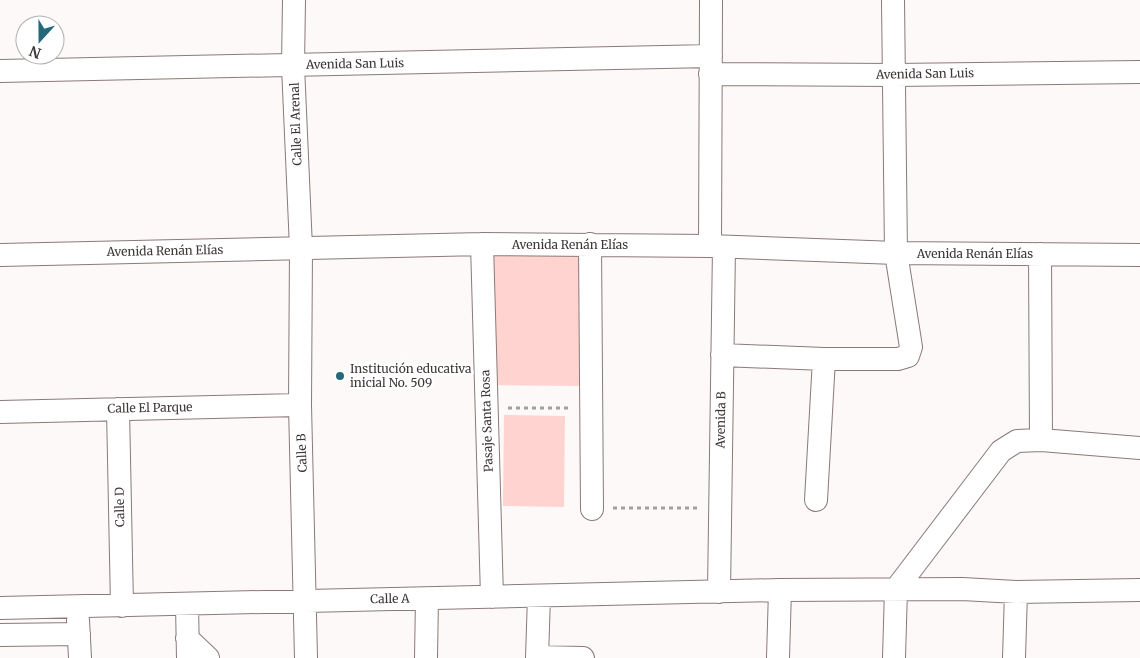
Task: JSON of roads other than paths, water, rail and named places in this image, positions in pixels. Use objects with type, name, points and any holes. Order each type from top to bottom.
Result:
[{"type":"street","name":"Calle El Arenal","points":[[294,0],[293,66],[301,248]]},
{"type":"street","name":"Avenida B","points":[[712,0],[710,65],[722,355],[719,592]]},
{"type":"street","points":[[722,355],[824,359],[898,358],[908,356],[911,347],[896,253],[893,0]]},
{"type":"street","name":"Avenida San Luis","points":[[0,71],[293,66],[710,65],[895,75],[1140,72]]},
{"type":"street","name":"Avenida Renán Elías","points":[[0,255],[482,244],[590,244],[896,253],[1140,255]]},
{"type":"street","name":"Pasaje Santa Rosa","points":[[482,244],[492,597]]},
{"type":"street","points":[[590,244],[592,509]]},
{"type":"street","name":"Calle B","points":[[301,248],[300,405],[306,658]]},
{"type":"street","points":[[1040,254],[1041,440]]},
{"type":"street","points":[[816,500],[824,359]]},
{"type":"street","name":"Calle El Parque","points":[[0,412],[300,405]]},
{"type":"street","name":"Calle D","points":[[118,409],[122,606]]},
{"type":"street","points":[[894,658],[896,588],[1001,451],[1017,441],[1041,440],[1140,448]]},
{"type":"street","name":"Calle A","points":[[0,608],[896,588],[1016,592],[1140,590]]},
{"type":"street","points":[[778,658],[780,590]]},
{"type":"street","points":[[1014,658],[1016,592]]},
{"type":"street","points":[[539,596],[537,658],[584,658]]},
{"type":"street","points":[[426,658],[427,598]]},
{"type":"street","points":[[187,604],[188,648],[208,658]]},
{"type":"street","points":[[78,607],[80,658]]},
{"type":"street","points":[[0,635],[79,634]]},
{"type":"place","name":"Institución educativa inicial No. 509","points":[[340,376]]}]
